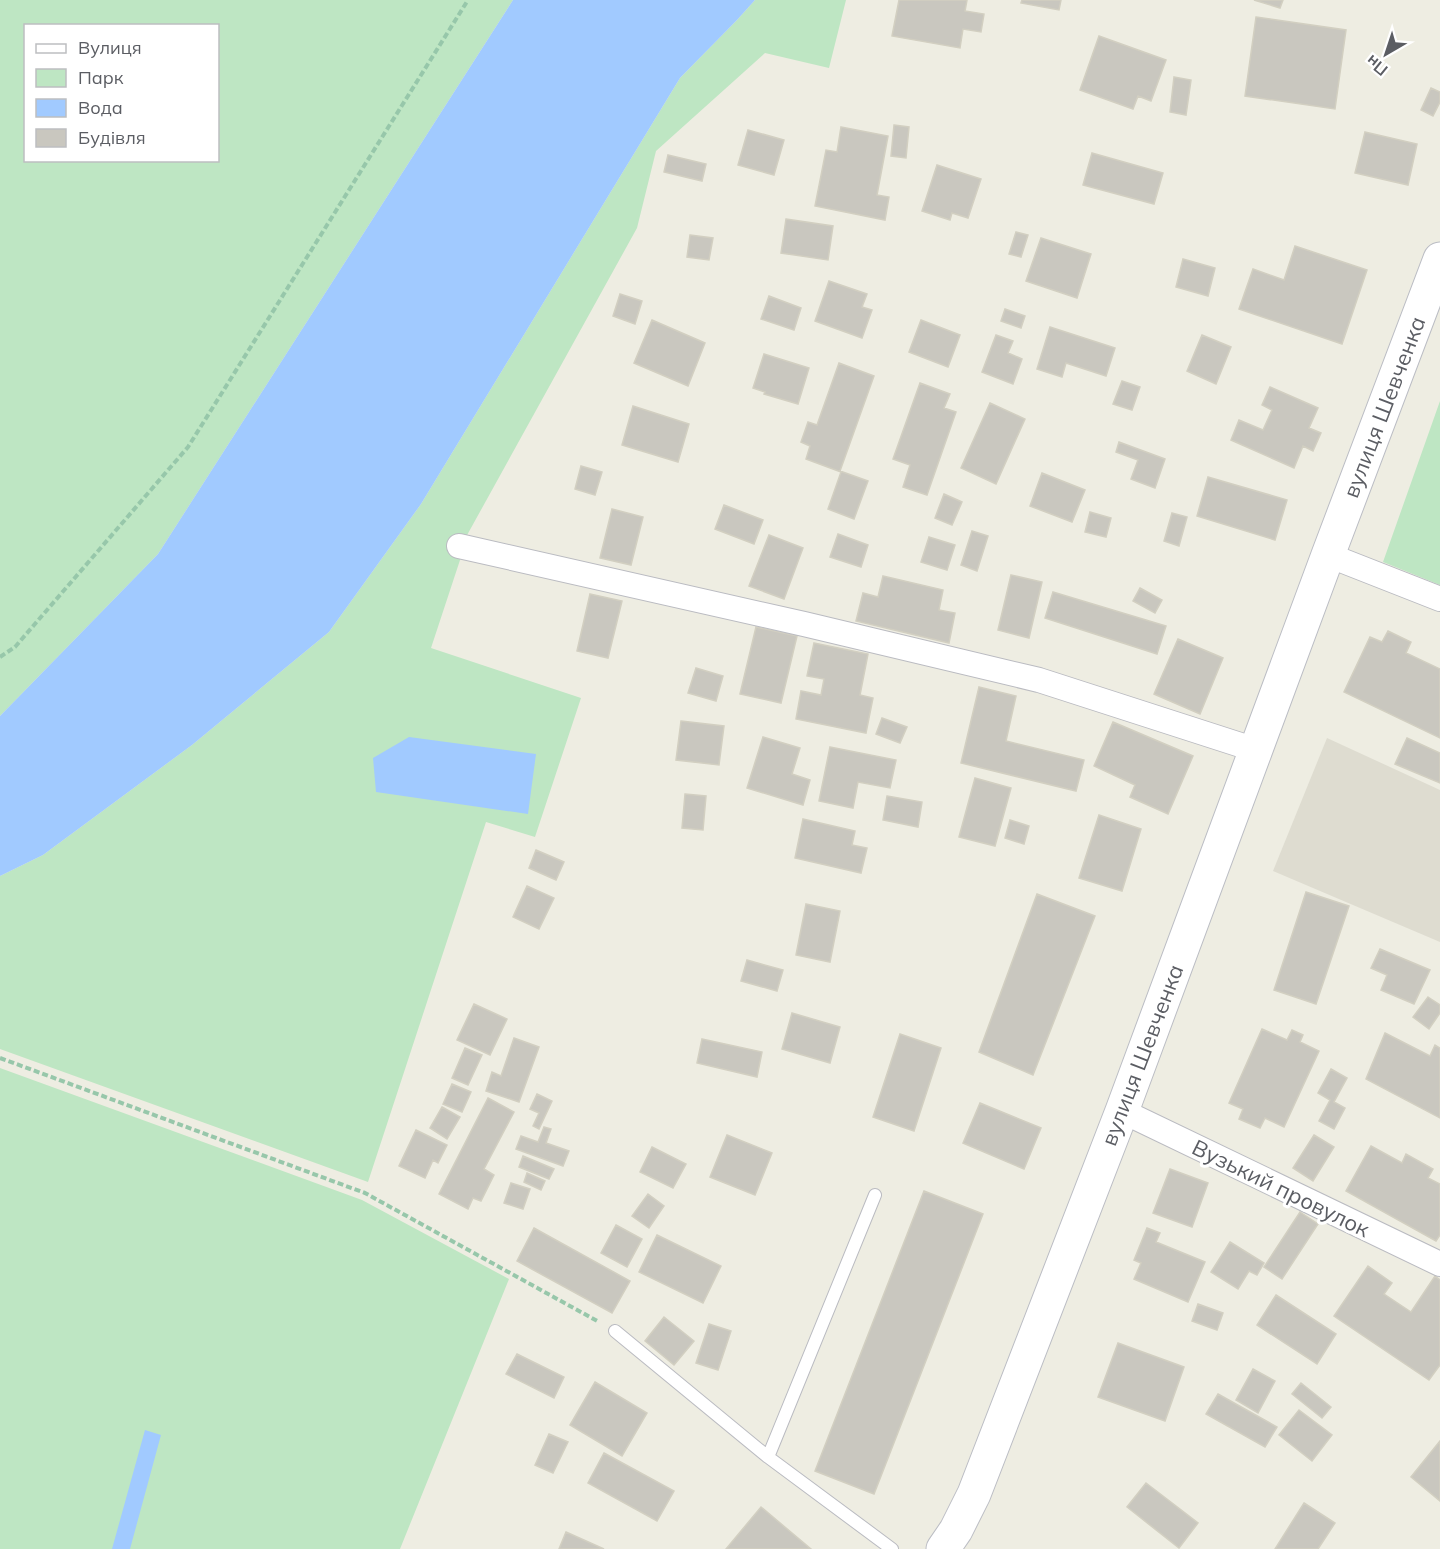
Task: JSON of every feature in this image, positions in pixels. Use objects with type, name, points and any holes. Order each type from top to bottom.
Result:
[{"type":"main road","name":"вулиця Шевченка","points":[[943,1549],[956,1530],[974,1494],[1122,1111],[1440,259]]},
{"type":"street","points":[[459,546],[1040,680],[1256,750]]},
{"type":"street","points":[[1328,555],[1440,599]]},
{"type":"street","name":"Вузький провулок","points":[[1122,1111],[1440,1264]]},
{"type":"lane","points":[[768,1457],[875,1195]]},
{"type":"lane","points":[[615,1331],[768,1457],[892,1549]]},
{"type":"path","points":[[0,657],[15,647],[188,447],[468,0]]},
{"type":"path","points":[[0,1059],[365,1192],[615,1331]]},
{"type":"shaded area","points":[[1327,738],[1440,790],[1440,942],[1273,871]]},
{"type":"green space","points":[[0,0],[513,0],[158,554],[0,716]]},
{"type":"green space","points":[[755,0],[846,0],[829,68],[765,53],[656,151],[637,228],[466,537],[431,648],[581,698],[535,837],[486,822],[368,1182],[0,1049],[0,876],[43,855],[192,745],[329,632],[421,504],[680,78]]},
{"type":"green space","points":[[1440,401],[1440,585],[1383,562]]},
{"type":"green space","points":[[0,1068],[362,1200],[509,1279],[400,1549],[0,1549]]},
{"type":"water","points":[[513,0],[755,0],[680,78],[421,504],[329,632],[192,745],[43,855],[0,876],[0,716],[158,554]]},
{"type":"water","points":[[409,737],[536,754],[528,814],[376,792],[373,758]]},
{"type":"water","points":[[145,1430],[161,1435],[130,1549],[112,1549]]},
{"type":"building","points":[[899,0],[967,0],[965,11],[984,14],[981,32],[963,29],[960,48],[892,36]]},
{"type":"building","points":[[1022,0],[1061,0],[1059,10],[1021,3]]},
{"type":"building","points":[[1254,0],[1283,0],[1280,8]]},
{"type":"building","points":[[1256,17],[1346,30],[1335,109],[1245,96]]},
{"type":"building","points":[[1099,36],[1166,60],[1151,101],[1138,96],[1133,109],[1080,90]]},
{"type":"building","points":[[1174,77],[1191,80],[1186,115],[1170,112]]},
{"type":"building","points":[[1431,88],[1440,92],[1440,102],[1433,116],[1421,110]]},
{"type":"building","points":[[894,125],[909,127],[906,158],[891,156]]},
{"type":"building","points":[[841,127],[888,136],[877,195],[889,197],[885,220],[815,206],[826,150],[837,152]]},
{"type":"building","points":[[748,130],[784,140],[774,175],[738,165]]},
{"type":"building","points":[[1365,132],[1417,144],[1408,185],[1355,173]]},
{"type":"building","points":[[1092,153],[1163,173],[1154,204],[1083,185]]},
{"type":"building","points":[[668,155],[706,164],[702,181],[664,172]]},
{"type":"building","points":[[937,165],[981,179],[968,218],[952,213],[950,220],[922,211]]},
{"type":"building","points":[[786,219],[833,226],[828,260],[781,253]]},
{"type":"building","points":[[1016,232],[1028,235],[1021,257],[1009,254]]},
{"type":"building","points":[[690,235],[713,238],[709,260],[687,257]]},
{"type":"building","points":[[1041,238],[1091,254],[1077,298],[1026,281]]},
{"type":"building","points":[[1295,246],[1367,270],[1342,344],[1239,309],[1253,269],[1284,280]]},
{"type":"building","points":[[1183,259],[1215,268],[1208,296],[1176,287]]},
{"type":"building","points":[[829,281],[867,294],[862,307],[872,310],[862,338],[815,321]]},
{"type":"building","points":[[620,294],[642,301],[635,324],[613,316]]},
{"type":"building","points":[[769,296],[801,308],[794,330],[761,319]]},
{"type":"building","points":[[1005,309],[1025,316],[1021,328],[1001,321]]},
{"type":"building","points":[[652,320],[705,343],[688,386],[634,363]]},
{"type":"building","points":[[921,320],[960,335],[948,367],[909,352]]},
{"type":"building","points":[[1050,327],[1115,348],[1106,376],[1066,363],[1062,377],[1037,369]]},
{"type":"building","points":[[996,335],[1013,341],[1008,353],[1022,359],[1013,384],[982,372]]},
{"type":"building","points":[[1202,335],[1231,347],[1216,384],[1187,371]]},
{"type":"building","points":[[764,354],[809,368],[798,404],[764,394],[765,392],[753,388]]},
{"type":"building","points":[[839,363],[874,376],[840,471],[868,481],[854,519],[828,509],[841,472],[806,459],[810,446],[801,442],[808,422],[817,425]]},
{"type":"building","points":[[1122,381],[1140,387],[1132,410],[1113,404]]},
{"type":"building","points":[[920,383],[950,394],[944,408],[956,412],[927,495],[903,487],[910,465],[893,459]]},
{"type":"building","points":[[1270,387],[1318,408],[1309,428],[1321,433],[1313,451],[1303,446],[1294,468],[1231,440],[1239,420],[1263,430],[1272,410],[1262,405]]},
{"type":"building","points":[[990,403],[1025,419],[996,484],[961,468]]},
{"type":"building","points":[[633,406],[689,424],[678,462],[622,445]]},
{"type":"building","points":[[1119,442],[1165,459],[1155,488],[1131,479],[1138,460],[1116,452]]},
{"type":"building","points":[[581,466],[602,472],[595,495],[575,489]]},
{"type":"building","points":[[1042,473],[1085,490],[1072,522],[1030,506]]},
{"type":"building","points":[[1208,477],[1287,500],[1275,540],[1197,516]]},
{"type":"building","points":[[944,494],[962,502],[952,525],[935,518]]},
{"type":"building","points":[[724,505],[763,520],[754,544],[715,529]]},
{"type":"building","points":[[612,509],[643,517],[631,565],[600,558]]},
{"type":"building","points":[[1090,512],[1111,518],[1106,537],[1085,532]]},
{"type":"building","points":[[1172,513],[1187,517],[1179,546],[1164,541]]},
{"type":"building","points":[[972,531],[988,536],[977,571],[961,565]]},
{"type":"building","points":[[838,534],[868,545],[861,567],[830,557]]},
{"type":"building","points":[[769,535],[803,548],[784,599],[749,586]]},
{"type":"building","points":[[929,537],[955,545],[947,570],[921,562]]},
{"type":"building","points":[[1011,575],[1042,582],[1029,638],[998,630]]},
{"type":"building","points":[[883,576],[943,590],[939,610],[955,613],[949,643],[856,621],[863,593],[878,597]]},
{"type":"building","points":[[1140,588],[1162,600],[1155,613],[1133,601]]},
{"type":"building","points":[[1053,592],[1166,626],[1157,654],[1045,618]]},
{"type":"building","points":[[590,594],[622,601],[608,658],[577,651]]},
{"type":"building","points":[[756,627],[797,636],[781,703],[740,694]]},
{"type":"building","points":[[1388,631],[1411,642],[1406,653],[1440,669],[1440,738],[1344,692],[1370,637],[1382,642]]},
{"type":"building","points":[[1178,639],[1223,658],[1200,714],[1154,694]]},
{"type":"building","points":[[814,643],[868,654],[860,695],[873,698],[866,733],[796,719],[801,691],[821,695],[824,679],[807,676]]},
{"type":"building","points":[[696,668],[723,676],[716,701],[688,693]]},
{"type":"building","points":[[979,687],[1016,696],[1006,741],[1084,760],[1076,791],[961,763]]},
{"type":"building","points":[[882,718],[907,727],[900,743],[876,734]]},
{"type":"building","points":[[681,721],[724,726],[719,765],[676,760]]},
{"type":"building","points":[[1113,722],[1193,756],[1168,814],[1130,797],[1135,785],[1094,766]]},
{"type":"building","points":[[763,737],[800,748],[792,774],[810,780],[803,805],[747,788]]},
{"type":"building","points":[[1407,738],[1440,753],[1440,783],[1395,764]]},
{"type":"building","points":[[830,747],[896,760],[890,788],[858,782],[853,808],[819,801]]},
{"type":"building","points":[[975,778],[1011,788],[995,846],[959,837]]},
{"type":"building","points":[[685,794],[706,796],[703,830],[682,828]]},
{"type":"building","points":[[887,796],[922,802],[918,827],[883,820]]},
{"type":"building","points":[[1099,815],[1141,829],[1122,891],[1079,878]]},
{"type":"building","points":[[803,819],[855,831],[852,845],[867,848],[861,873],[795,858]]},
{"type":"building","points":[[1010,820],[1029,826],[1024,844],[1005,838]]},
{"type":"building","points":[[536,850],[564,862],[556,880],[529,868]]},
{"type":"building","points":[[527,886],[554,898],[539,929],[513,917]]},
{"type":"building","points":[[1306,892],[1349,906],[1316,1004],[1274,990]]},
{"type":"building","points":[[1037,894],[1095,916],[1033,1075],[979,1052]]},
{"type":"building","points":[[806,904],[840,911],[830,962],[796,955]]},
{"type":"building","points":[[1380,949],[1430,970],[1414,1004],[1381,990],[1387,975],[1371,968]]},
{"type":"building","points":[[747,960],[783,970],[777,991],[741,981]]},
{"type":"building","points":[[1428,997],[1440,1005],[1440,1013],[1429,1029],[1413,1017]]},
{"type":"building","points":[[474,1004],[507,1019],[490,1055],[457,1040]]},
{"type":"building","points":[[792,1013],[840,1027],[830,1063],[782,1049]]},
{"type":"building","points":[[1262,1029],[1287,1040],[1292,1030],[1303,1035],[1300,1042],[1319,1051],[1284,1127],[1265,1118],[1260,1128],[1239,1119],[1243,1109],[1229,1103]]},
{"type":"building","points":[[1385,1033],[1430,1056],[1435,1045],[1440,1048],[1440,1118],[1366,1079]]},
{"type":"building","points":[[900,1034],[941,1048],[914,1131],[873,1117]]},
{"type":"building","points":[[514,1038],[539,1047],[519,1102],[486,1091],[492,1072],[501,1076]]},
{"type":"building","points":[[702,1039],[762,1052],[757,1077],[697,1063]]},
{"type":"building","points":[[465,1048],[482,1055],[468,1085],[452,1078]]},
{"type":"building","points":[[1331,1069],[1347,1078],[1334,1102],[1345,1108],[1334,1129],[1319,1121],[1330,1100],[1318,1093]]},
{"type":"building","points":[[452,1084],[471,1092],[462,1112],[443,1104]]},
{"type":"building","points":[[537,1094],[552,1101],[539,1129],[533,1126],[539,1113],[530,1109]]},
{"type":"building","points":[[488,1098],[514,1112],[484,1169],[494,1175],[481,1201],[473,1198],[468,1209],[439,1194]]},
{"type":"building","points":[[980,1103],[1041,1128],[1024,1169],[963,1143]]},
{"type":"building","points":[[442,1107],[460,1117],[447,1139],[430,1128]]},
{"type":"building","points":[[544,1127],[551,1129],[546,1143],[569,1151],[563,1166],[516,1149],[521,1136],[538,1142]]},
{"type":"building","points":[[416,1130],[447,1145],[438,1163],[433,1160],[425,1178],[399,1166]]},
{"type":"building","points":[[727,1135],[772,1153],[755,1195],[710,1177]]},
{"type":"building","points":[[1314,1135],[1334,1147],[1313,1181],[1293,1168]]},
{"type":"building","points":[[1371,1146],[1402,1163],[1406,1154],[1433,1169],[1428,1178],[1440,1184],[1440,1235],[1436,1241],[1346,1191]]},
{"type":"building","points":[[652,1147],[686,1164],[673,1188],[640,1172]]},
{"type":"building","points":[[523,1156],[554,1169],[549,1179],[519,1167]]},
{"type":"building","points":[[1170,1169],[1208,1183],[1192,1227],[1153,1213]]},
{"type":"building","points":[[527,1173],[545,1181],[541,1190],[524,1182]]},
{"type":"building","points":[[511,1183],[530,1189],[523,1209],[504,1203]]},
{"type":"building","points":[[924,1191],[983,1214],[874,1494],[815,1471]]},
{"type":"building","points":[[648,1194],[664,1206],[649,1228],[632,1216]]},
{"type":"building","points":[[1300,1212],[1318,1224],[1282,1279],[1264,1267]]},
{"type":"building","points":[[616,1225],[642,1239],[627,1267],[601,1253]]},
{"type":"building","points":[[534,1228],[630,1281],[612,1313],[517,1261]]},
{"type":"building","points":[[1147,1228],[1160,1233],[1156,1242],[1205,1262],[1188,1302],[1134,1279],[1141,1263],[1134,1260]]},
{"type":"building","points":[[657,1235],[721,1266],[703,1303],[639,1272]]},
{"type":"building","points":[[1230,1242],[1264,1263],[1257,1275],[1249,1271],[1238,1289],[1211,1272]]},
{"type":"building","points":[[1368,1266],[1392,1283],[1384,1294],[1411,1312],[1435,1276],[1440,1280],[1440,1365],[1429,1380],[1334,1316]]},
{"type":"building","points":[[1276,1295],[1336,1334],[1317,1364],[1257,1325]]},
{"type":"building","points":[[1198,1304],[1223,1313],[1217,1330],[1192,1321]]},
{"type":"building","points":[[664,1317],[694,1341],[674,1365],[645,1341]]},
{"type":"building","points":[[709,1324],[731,1331],[718,1370],[696,1363]]},
{"type":"building","points":[[1118,1343],[1184,1367],[1165,1421],[1098,1397]]},
{"type":"building","points":[[517,1354],[564,1377],[554,1398],[506,1374]]},
{"type":"building","points":[[1253,1369],[1275,1381],[1258,1413],[1236,1400]]},
{"type":"building","points":[[595,1382],[647,1413],[622,1456],[570,1425]]},
{"type":"building","points":[[1301,1383],[1331,1407],[1322,1418],[1292,1394]]},
{"type":"building","points":[[1218,1394],[1277,1427],[1265,1447],[1206,1414]]},
{"type":"building","points":[[1299,1410],[1332,1435],[1312,1461],[1279,1435]]},
{"type":"building","points":[[549,1434],[568,1442],[553,1473],[535,1465]]},
{"type":"building","points":[[1440,1441],[1440,1501],[1411,1477]]},
{"type":"building","points":[[604,1453],[674,1491],[657,1521],[588,1483]]},
{"type":"building","points":[[1146,1483],[1198,1523],[1179,1548],[1127,1507]]},
{"type":"building","points":[[1304,1503],[1335,1523],[1318,1549],[1275,1549]]},
{"type":"building","points":[[761,1507],[811,1549],[726,1549]]},
{"type":"building","points":[[566,1532],[604,1549],[559,1549]]}]
